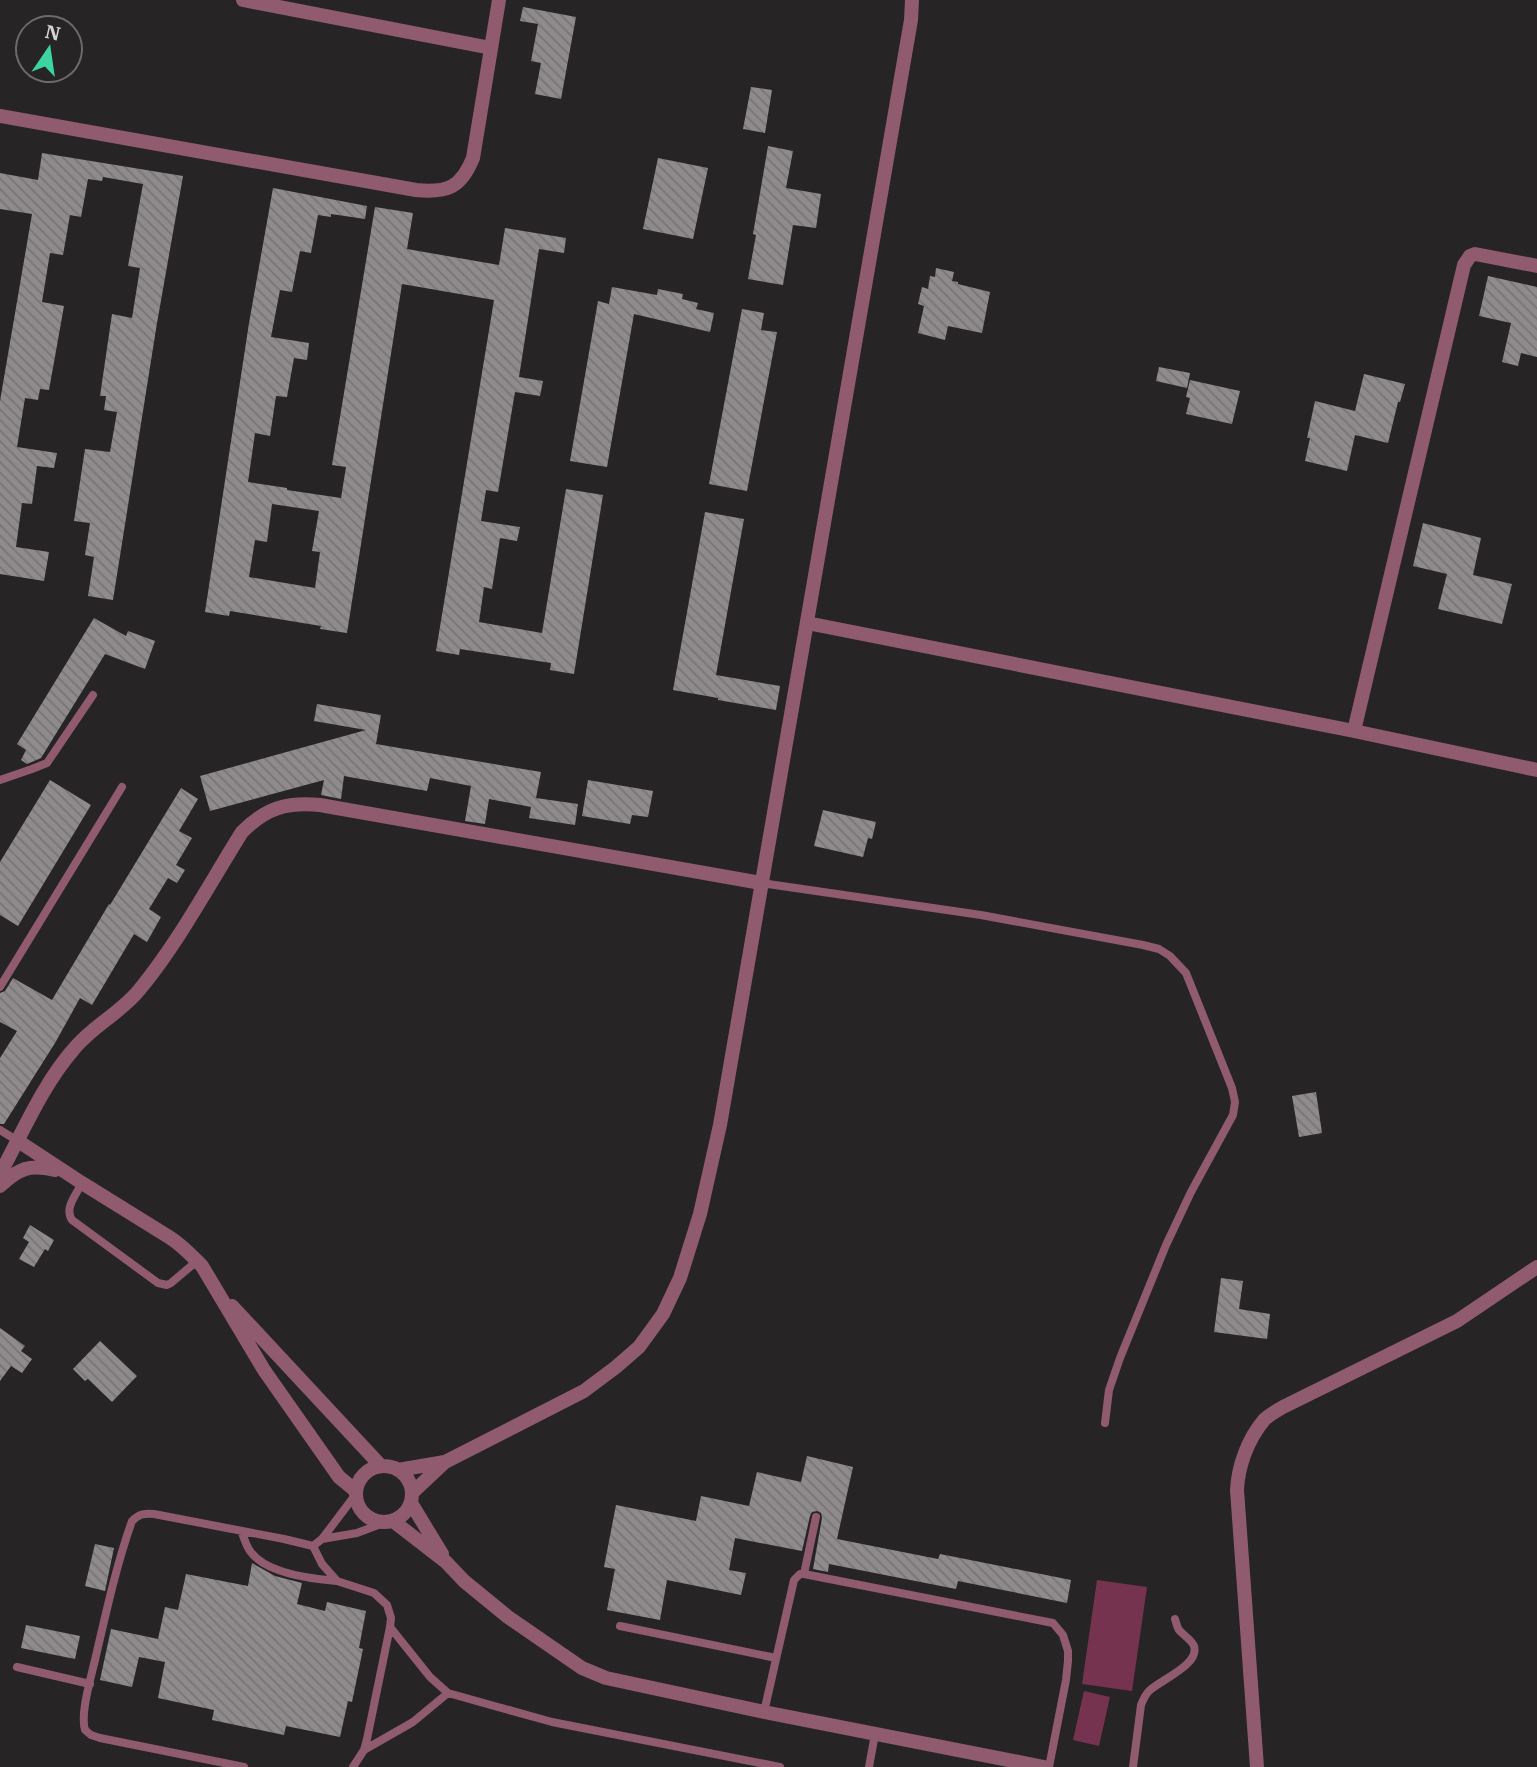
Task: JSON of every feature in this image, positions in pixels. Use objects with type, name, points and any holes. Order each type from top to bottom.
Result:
[{"type":"street","points":[[243,0],[491,48]]},
{"type":"street","points":[[0,116],[403,188],[433,192],[448,189],[459,183],[468,171],[476,143],[499,0]]},
{"type":"street","points":[[398,1470],[445,1462],[584,1391],[639,1347],[663,1314],[680,1278],[700,1213],[720,1125],[911,20],[912,0]]},
{"type":"street","points":[[1354,731],[1464,264],[1475,254],[1537,266]]},
{"type":"street","points":[[807,623],[1354,731],[1537,771]]},
{"type":"street","points":[[0,1174],[60,1065],[87,1034],[111,1017],[139,991],[242,832],[255,819],[279,807],[320,805],[761,883]]},
{"type":"street","points":[[18,1141],[181,1245],[197,1261],[272,1380],[339,1477],[356,1493]]},
{"type":"street","points":[[0,1186],[24,1168],[34,1167],[66,1173]]},
{"type":"street","points":[[1257,1767],[1237,1490],[1245,1454],[1254,1435],[1265,1418],[1283,1407],[1457,1321],[1537,1267]]},
{"type":"street","points":[[214,1287],[380,1466]]},
{"type":"street","points":[[445,1462],[412,1498],[407,1511],[401,1517],[390,1521],[379,1522],[365,1515],[357,1502],[356,1493],[364,1475],[380,1466],[398,1470],[406,1476],[411,1484],[412,1498],[446,1562]]},
{"type":"street","points":[[390,1521],[446,1562],[464,1581],[508,1617],[582,1668],[606,1678],[1047,1767]]},
{"type":"lane","points":[[0,779],[47,763],[93,695]]},
{"type":"lane","points":[[0,987],[122,787]]},
{"type":"lane","points":[[761,883],[981,915],[1143,945],[1159,949],[1170,956],[1186,973],[1232,1088],[1235,1108],[1161,1257],[1109,1390],[1105,1423]]},
{"type":"lane","points":[[0,1130],[18,1141]]},
{"type":"lane","points":[[82,1184],[69,1206],[72,1220],[158,1283],[171,1283],[197,1261]]},
{"type":"lane","points":[[244,1767],[91,1735],[85,1730],[83,1718],[90,1684],[111,1594],[132,1521],[145,1513],[313,1546],[322,1539],[356,1493]]},
{"type":"lane","points":[[804,1574],[816,1517]]},
{"type":"lane","points":[[322,1539],[356,1533],[390,1521]]},
{"type":"lane","points":[[241,1531],[250,1552],[269,1567],[306,1578],[337,1581],[374,1593],[387,1605],[391,1618],[390,1627],[364,1750],[353,1767]]},
{"type":"lane","points":[[313,1546],[322,1564],[337,1581]]},
{"type":"lane","points":[[764,1712],[794,1580],[804,1574],[1053,1623],[1063,1635],[1069,1661],[1047,1767]]},
{"type":"lane","points":[[1133,1767],[1143,1698],[1149,1690],[1187,1665],[1194,1654],[1192,1642],[1178,1628],[1175,1619]]},
{"type":"lane","points":[[620,1626],[776,1658]]},
{"type":"lane","points":[[390,1627],[430,1677],[448,1693],[552,1722],[780,1767]]},
{"type":"lane","points":[[17,1667],[90,1684]]},
{"type":"lane","points":[[364,1750],[413,1722],[448,1693]]},
{"type":"lane","points":[[869,1767],[875,1734]]},
{"type":"shaded area","points":[[1097,1580],[1147,1587],[1132,1691],[1082,1684]]},
{"type":"shaded area","points":[[1084,1691],[1110,1697],[1099,1746],[1073,1740]]},
{"type":"building","points":[[523,7],[576,17],[561,99],[535,94],[541,63],[531,61],[538,24],[520,21]]},
{"type":"building","points":[[751,87],[772,90],[765,133],[743,129]]},
{"type":"building","points":[[768,146],[793,151],[786,188],[821,194],[816,228],[793,225],[783,285],[748,279]]},
{"type":"building","points":[[42,153],[183,176],[113,600],[88,596],[94,557],[85,555],[90,523],[74,521],[85,449],[110,452],[117,412],[104,410],[106,396],[100,396],[112,314],[132,318],[140,268],[128,266],[143,184],[103,177],[102,181],[88,179],[81,217],[70,215],[63,255],[50,253],[42,302],[64,306],[49,390],[40,389],[38,400],[25,398],[17,447],[57,453],[54,468],[37,466],[32,504],[22,503],[16,547],[49,552],[44,581],[0,574],[0,401],[32,214],[0,209],[0,173],[38,180]]},
{"type":"building","points":[[658,158],[708,168],[693,239],[643,229]]},
{"type":"building","points":[[273,188],[367,206],[365,219],[318,215],[311,253],[300,251],[292,292],[280,290],[271,337],[309,343],[307,360],[294,358],[287,397],[276,396],[270,436],[255,433],[248,482],[341,498],[346,467],[332,465],[375,207],[413,213],[407,249],[499,265],[505,228],[566,238],[564,253],[539,249],[519,377],[543,381],[540,396],[515,392],[498,492],[486,490],[481,521],[520,527],[517,541],[500,538],[492,589],[484,587],[479,622],[542,633],[566,489],[603,495],[574,674],[550,670],[551,663],[460,649],[459,655],[436,651],[494,300],[402,284],[347,633],[230,611],[229,616],[205,612],[249,323]],"holes":[[[272,504],[319,511],[312,551],[320,552],[315,588],[249,577],[255,540],[267,542]]]},
{"type":"building","points":[[936,268],[954,272],[952,281],[958,284],[990,292],[982,333],[948,326],[945,340],[918,333],[924,306],[918,304],[922,287],[928,289],[930,276],[935,277]]},
{"type":"building","points":[[1488,276],[1537,287],[1537,357],[1521,353],[1518,366],[1502,362],[1511,323],[1479,316]]},
{"type":"building","points":[[612,287],[657,295],[658,289],[683,294],[682,299],[698,303],[696,309],[714,313],[710,332],[634,314],[607,467],[570,461],[598,301],[609,304]]},
{"type":"building","points":[[742,309],[764,313],[761,330],[777,332],[747,491],[709,484]]},
{"type":"building","points":[[1159,367],[1190,373],[1187,388],[1156,381]]},
{"type":"building","points":[[1364,374],[1405,384],[1388,443],[1355,435],[1347,471],[1305,461],[1315,401],[1355,411]]},
{"type":"building","points":[[1190,380],[1240,391],[1232,424],[1186,414],[1190,398],[1186,397]]},
{"type":"building","points":[[705,512],[744,519],[716,675],[780,686],[776,710],[673,690]]},
{"type":"building","points":[[1423,523],[1481,538],[1473,575],[1512,584],[1502,624],[1438,609],[1447,574],[1413,566]]},
{"type":"building","points":[[94,618],[126,636],[128,631],[155,641],[145,669],[105,654],[41,758],[27,764],[21,760],[26,750],[17,744]]},
{"type":"building","points":[[317,704],[381,715],[376,744],[541,772],[536,798],[578,804],[575,825],[529,818],[531,807],[489,799],[485,824],[465,821],[471,786],[430,778],[427,791],[344,776],[341,799],[321,795],[324,780],[210,811],[200,776],[366,730],[314,721]]},
{"type":"building","points":[[50,780],[91,805],[18,926],[0,915],[0,862]]},
{"type":"building","points":[[588,780],[653,791],[648,817],[632,815],[630,824],[582,816]]},
{"type":"building","points":[[181,788],[198,799],[179,831],[192,838],[176,865],[185,870],[177,883],[168,878],[149,909],[161,917],[147,942],[134,934],[92,1005],[80,998],[4,1124],[0,1124],[0,1058],[17,1031],[0,1022],[0,993],[5,991],[13,978],[52,1000]]},
{"type":"building","points":[[823,810],[876,822],[872,839],[868,838],[863,857],[814,846]]},
{"type":"building","points":[[1316,1092],[1322,1133],[1299,1137],[1292,1096]]},
{"type":"building","points":[[30,1225],[54,1240],[34,1267],[19,1259],[29,1242],[23,1238]]},
{"type":"building","points":[[1221,1278],[1243,1281],[1239,1309],[1270,1314],[1267,1339],[1214,1332]]},
{"type":"building","points":[[0,1328],[25,1346],[21,1351],[32,1359],[22,1373],[11,1366],[0,1381]]},
{"type":"building","points":[[100,1341],[137,1376],[112,1402],[73,1369]]},
{"type":"building","points":[[807,1456],[853,1467],[837,1539],[938,1559],[940,1554],[1071,1580],[1067,1603],[958,1581],[956,1589],[829,1564],[828,1572],[813,1569],[822,1518],[817,1511],[810,1516],[802,1551],[735,1538],[729,1570],[746,1573],[741,1595],[667,1580],[660,1620],[607,1610],[615,1569],[604,1567],[616,1505],[696,1521],[701,1496],[749,1506],[757,1472],[801,1482]]},
{"type":"building","points":[[95,1544],[114,1548],[105,1591],[85,1586]]},
{"type":"building","points":[[252,1563],[275,1576],[302,1583],[297,1604],[325,1611],[327,1602],[366,1611],[359,1648],[363,1649],[352,1702],[348,1701],[340,1737],[286,1726],[284,1735],[212,1720],[214,1710],[158,1698],[165,1662],[139,1657],[132,1687],[100,1680],[111,1629],[158,1639],[165,1607],[178,1610],[186,1574],[248,1586]]},
{"type":"building","points":[[26,1625],[80,1636],[75,1659],[21,1648]]}]
